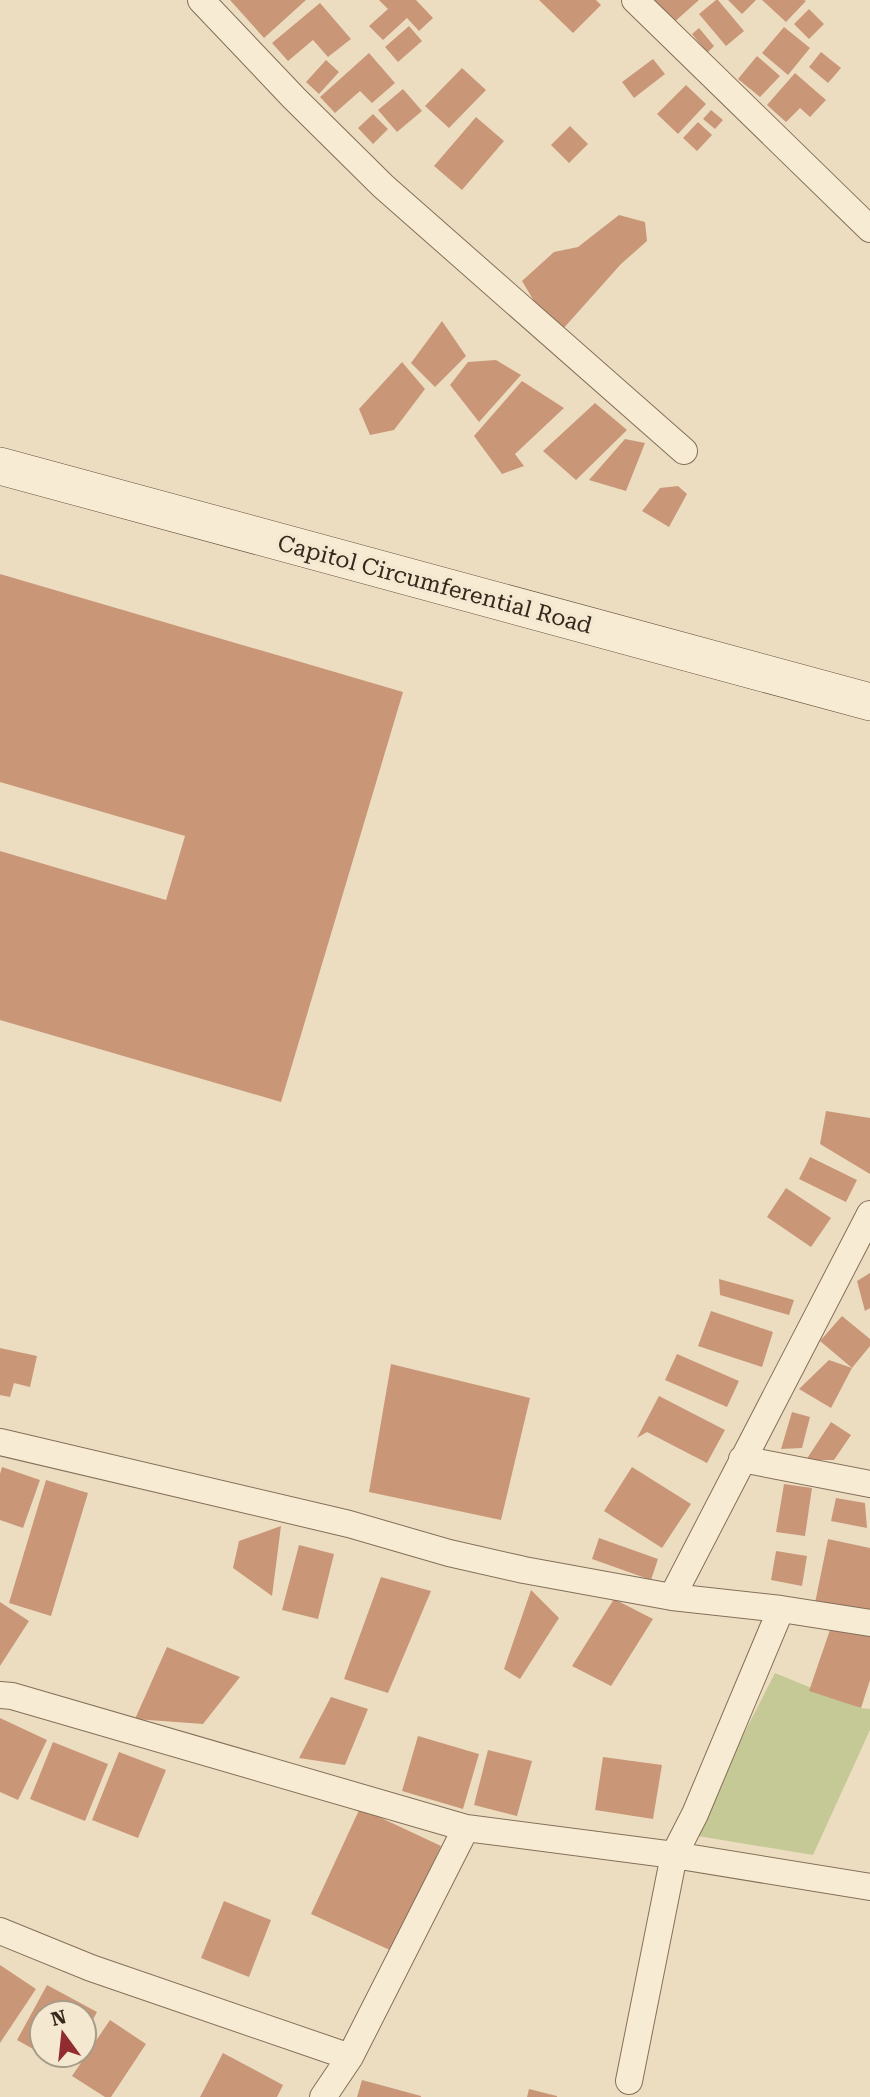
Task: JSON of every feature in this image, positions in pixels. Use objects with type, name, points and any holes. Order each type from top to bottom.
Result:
[{"type":"main road","name":"Capitol Circumferential Road","points":[[0,466],[870,702]]},
{"type":"street","points":[[201,0],[383,186],[684,451]]},
{"type":"street","points":[[635,0],[870,229]]},
{"type":"street","points":[[672,1597],[870,1214]]},
{"type":"street","points":[[0,1442],[349,1524],[462,1556],[524,1570],[672,1597],[780,1609],[870,1623]]},
{"type":"street","points":[[742,1459],[870,1484]]},
{"type":"street","points":[[629,2081],[674,1855],[695,1814],[780,1609]]},
{"type":"street","points":[[0,1695],[12,1696],[466,1828],[674,1855],[870,1887]]},
{"type":"street","points":[[323,2097],[350,2057],[466,1828]]},
{"type":"street","points":[[0,1931],[91,1968],[350,2057]]},
{"type":"green space","points":[[775,1673],[860,1708],[870,1709],[870,1730],[813,1855],[692,1835]]},
{"type":"building","points":[[230,0],[306,0],[264,38]]},
{"type":"building","points":[[379,0],[416,0],[433,18],[419,31],[407,18],[383,40],[369,26],[388,9]]},
{"type":"building","points":[[539,0],[596,0],[601,5],[573,33]]},
{"type":"building","points":[[652,0],[699,0],[672,24]]},
{"type":"building","points":[[716,0],[744,31],[726,46],[699,14]]},
{"type":"building","points":[[728,0],[756,0],[742,14]]},
{"type":"building","points":[[762,0],[804,0],[806,1],[786,22]]},
{"type":"building","points":[[320,3],[351,39],[328,57],[313,40],[288,61],[272,43]]},
{"type":"building","points":[[809,9],[824,24],[809,39],[794,24]]},
{"type":"building","points":[[409,26],[422,41],[398,62],[385,47]]},
{"type":"building","points":[[784,27],[810,48],[788,75],[762,53]]},
{"type":"building","points":[[699,28],[714,46],[707,53],[692,34]]},
{"type":"building","points":[[821,52],[841,68],[828,83],[809,67]]},
{"type":"building","points":[[369,53],[395,83],[372,103],[360,91],[335,113],[320,97]]},
{"type":"building","points":[[757,56],[780,76],[760,97],[738,79]]},
{"type":"building","points":[[653,59],[665,74],[634,98],[622,82]]},
{"type":"building","points":[[326,60],[339,72],[319,94],[306,82]]},
{"type":"building","points":[[462,68],[486,90],[449,128],[425,106]]},
{"type":"building","points":[[795,73],[826,100],[810,117],[800,108],[786,122],[767,105]]},
{"type":"building","points":[[686,85],[706,104],[678,134],[657,114]]},
{"type":"building","points":[[403,89],[422,111],[397,132],[378,110]]},
{"type":"building","points":[[711,110],[723,120],[715,129],[703,119]]},
{"type":"building","points":[[373,114],[388,129],[373,144],[358,128]]},
{"type":"building","points":[[476,117],[504,141],[462,190],[434,166]]},
{"type":"building","points":[[698,122],[712,135],[697,151],[683,138]]},
{"type":"building","points":[[570,126],[588,144],[569,163],[551,145]]},
{"type":"building","points":[[619,215],[645,222],[647,241],[621,264],[562,330],[537,306],[522,281],[554,252],[578,247]]},
{"type":"building","points":[[442,321],[466,356],[435,387],[411,363]]},
{"type":"building","points":[[496,360],[521,375],[479,422],[450,385],[468,362]]},
{"type":"building","points":[[402,362],[425,389],[394,430],[370,435],[359,409]]},
{"type":"building","points":[[522,381],[564,408],[515,454],[524,466],[502,474],[474,436]]},
{"type":"building","points":[[595,403],[627,430],[576,480],[543,451]]},
{"type":"building","points":[[625,439],[645,443],[626,491],[589,480]]},
{"type":"building","points":[[678,486],[687,494],[669,527],[642,511],[660,488]]},
{"type":"building","points":[[0,574],[403,692],[281,1102],[0,1020],[0,851],[166,900],[185,836],[0,782]]},
{"type":"building","points":[[826,1111],[870,1118],[870,1174],[820,1144]]},
{"type":"building","points":[[810,1157],[857,1180],[846,1202],[799,1179]]},
{"type":"building","points":[[786,1188],[831,1218],[811,1247],[767,1217]]},
{"type":"building","points":[[870,1273],[870,1308],[865,1311],[857,1281]]},
{"type":"building","points":[[719,1279],[794,1300],[789,1315],[720,1295]]},
{"type":"building","points":[[711,1311],[773,1332],[762,1367],[698,1346]]},
{"type":"building","points":[[842,1316],[870,1339],[870,1346],[852,1368],[820,1341]]},
{"type":"building","points":[[0,1348],[37,1356],[30,1387],[14,1383],[10,1397],[0,1395]]},
{"type":"building","points":[[677,1354],[739,1381],[727,1407],[665,1380]]},
{"type":"building","points":[[829,1360],[852,1368],[831,1408],[799,1389]]},
{"type":"building","points":[[391,1364],[530,1398],[501,1520],[369,1492]]},
{"type":"building","points":[[659,1396],[725,1430],[707,1463],[647,1432],[637,1438]]},
{"type":"building","points":[[792,1412],[810,1417],[802,1448],[781,1449]]},
{"type":"building","points":[[831,1422],[851,1435],[834,1460],[806,1460]]},
{"type":"building","points":[[2,1467],[40,1480],[23,1528],[0,1520]]},
{"type":"building","points":[[632,1467],[691,1504],[662,1548],[604,1511]]},
{"type":"building","points":[[46,1480],[88,1493],[51,1616],[9,1603]]},
{"type":"building","points":[[784,1484],[812,1488],[805,1536],[776,1532]]},
{"type":"building","points":[[836,1498],[865,1503],[867,1528],[831,1521]]},
{"type":"building","points":[[281,1526],[272,1596],[233,1568],[239,1541]]},
{"type":"building","points":[[599,1538],[658,1559],[651,1580],[592,1559]]},
{"type":"building","points":[[828,1539],[870,1548],[870,1614],[815,1603]]},
{"type":"building","points":[[299,1545],[334,1554],[318,1619],[282,1610]]},
{"type":"building","points":[[776,1551],[807,1556],[802,1586],[771,1580]]},
{"type":"building","points":[[381,1577],[431,1591],[388,1693],[344,1679]]},
{"type":"building","points":[[531,1590],[559,1618],[520,1679],[504,1669]]},
{"type":"building","points":[[614,1599],[653,1619],[611,1686],[572,1666]]},
{"type":"building","points":[[0,1602],[29,1621],[0,1666]]},
{"type":"building","points":[[832,1624],[870,1637],[870,1680],[861,1708],[809,1691]]},
{"type":"building","points":[[167,1647],[240,1677],[203,1724],[135,1719]]},
{"type":"building","points":[[331,1697],[368,1709],[345,1765],[299,1758]]},
{"type":"building","points":[[0,1718],[47,1740],[18,1800],[0,1792]]},
{"type":"building","points":[[418,1736],[479,1754],[463,1809],[402,1791]]},
{"type":"building","points":[[53,1742],[108,1764],[85,1821],[30,1799]]},
{"type":"building","points":[[488,1750],[532,1761],[517,1816],[474,1805]]},
{"type":"building","points":[[119,1752],[166,1770],[138,1838],[92,1820]]},
{"type":"building","points":[[603,1757],[662,1765],[653,1819],[595,1810]]},
{"type":"building","points":[[360,1808],[441,1846],[392,1951],[311,1914]]},
{"type":"building","points":[[224,1901],[271,1920],[249,1977],[201,1958]]},
{"type":"building","points":[[0,1965],[36,1989],[0,2043]]},
{"type":"building","points":[[47,1985],[73,1999],[39,1999]]},
{"type":"building","points":[[28,2020],[28,2046],[17,2040]]},
{"type":"building","points":[[110,2020],[146,2044],[111,2097],[105,2097],[72,2076],[77,2069],[98,2069],[98,2038]]},
{"type":"building","points":[[223,2053],[283,2085],[277,2097],[200,2097]]},
{"type":"building","points":[[362,2080],[421,2096],[421,2097],[357,2097]]},
{"type":"building","points":[[529,2089],[557,2096],[557,2097],[527,2097]]}]
